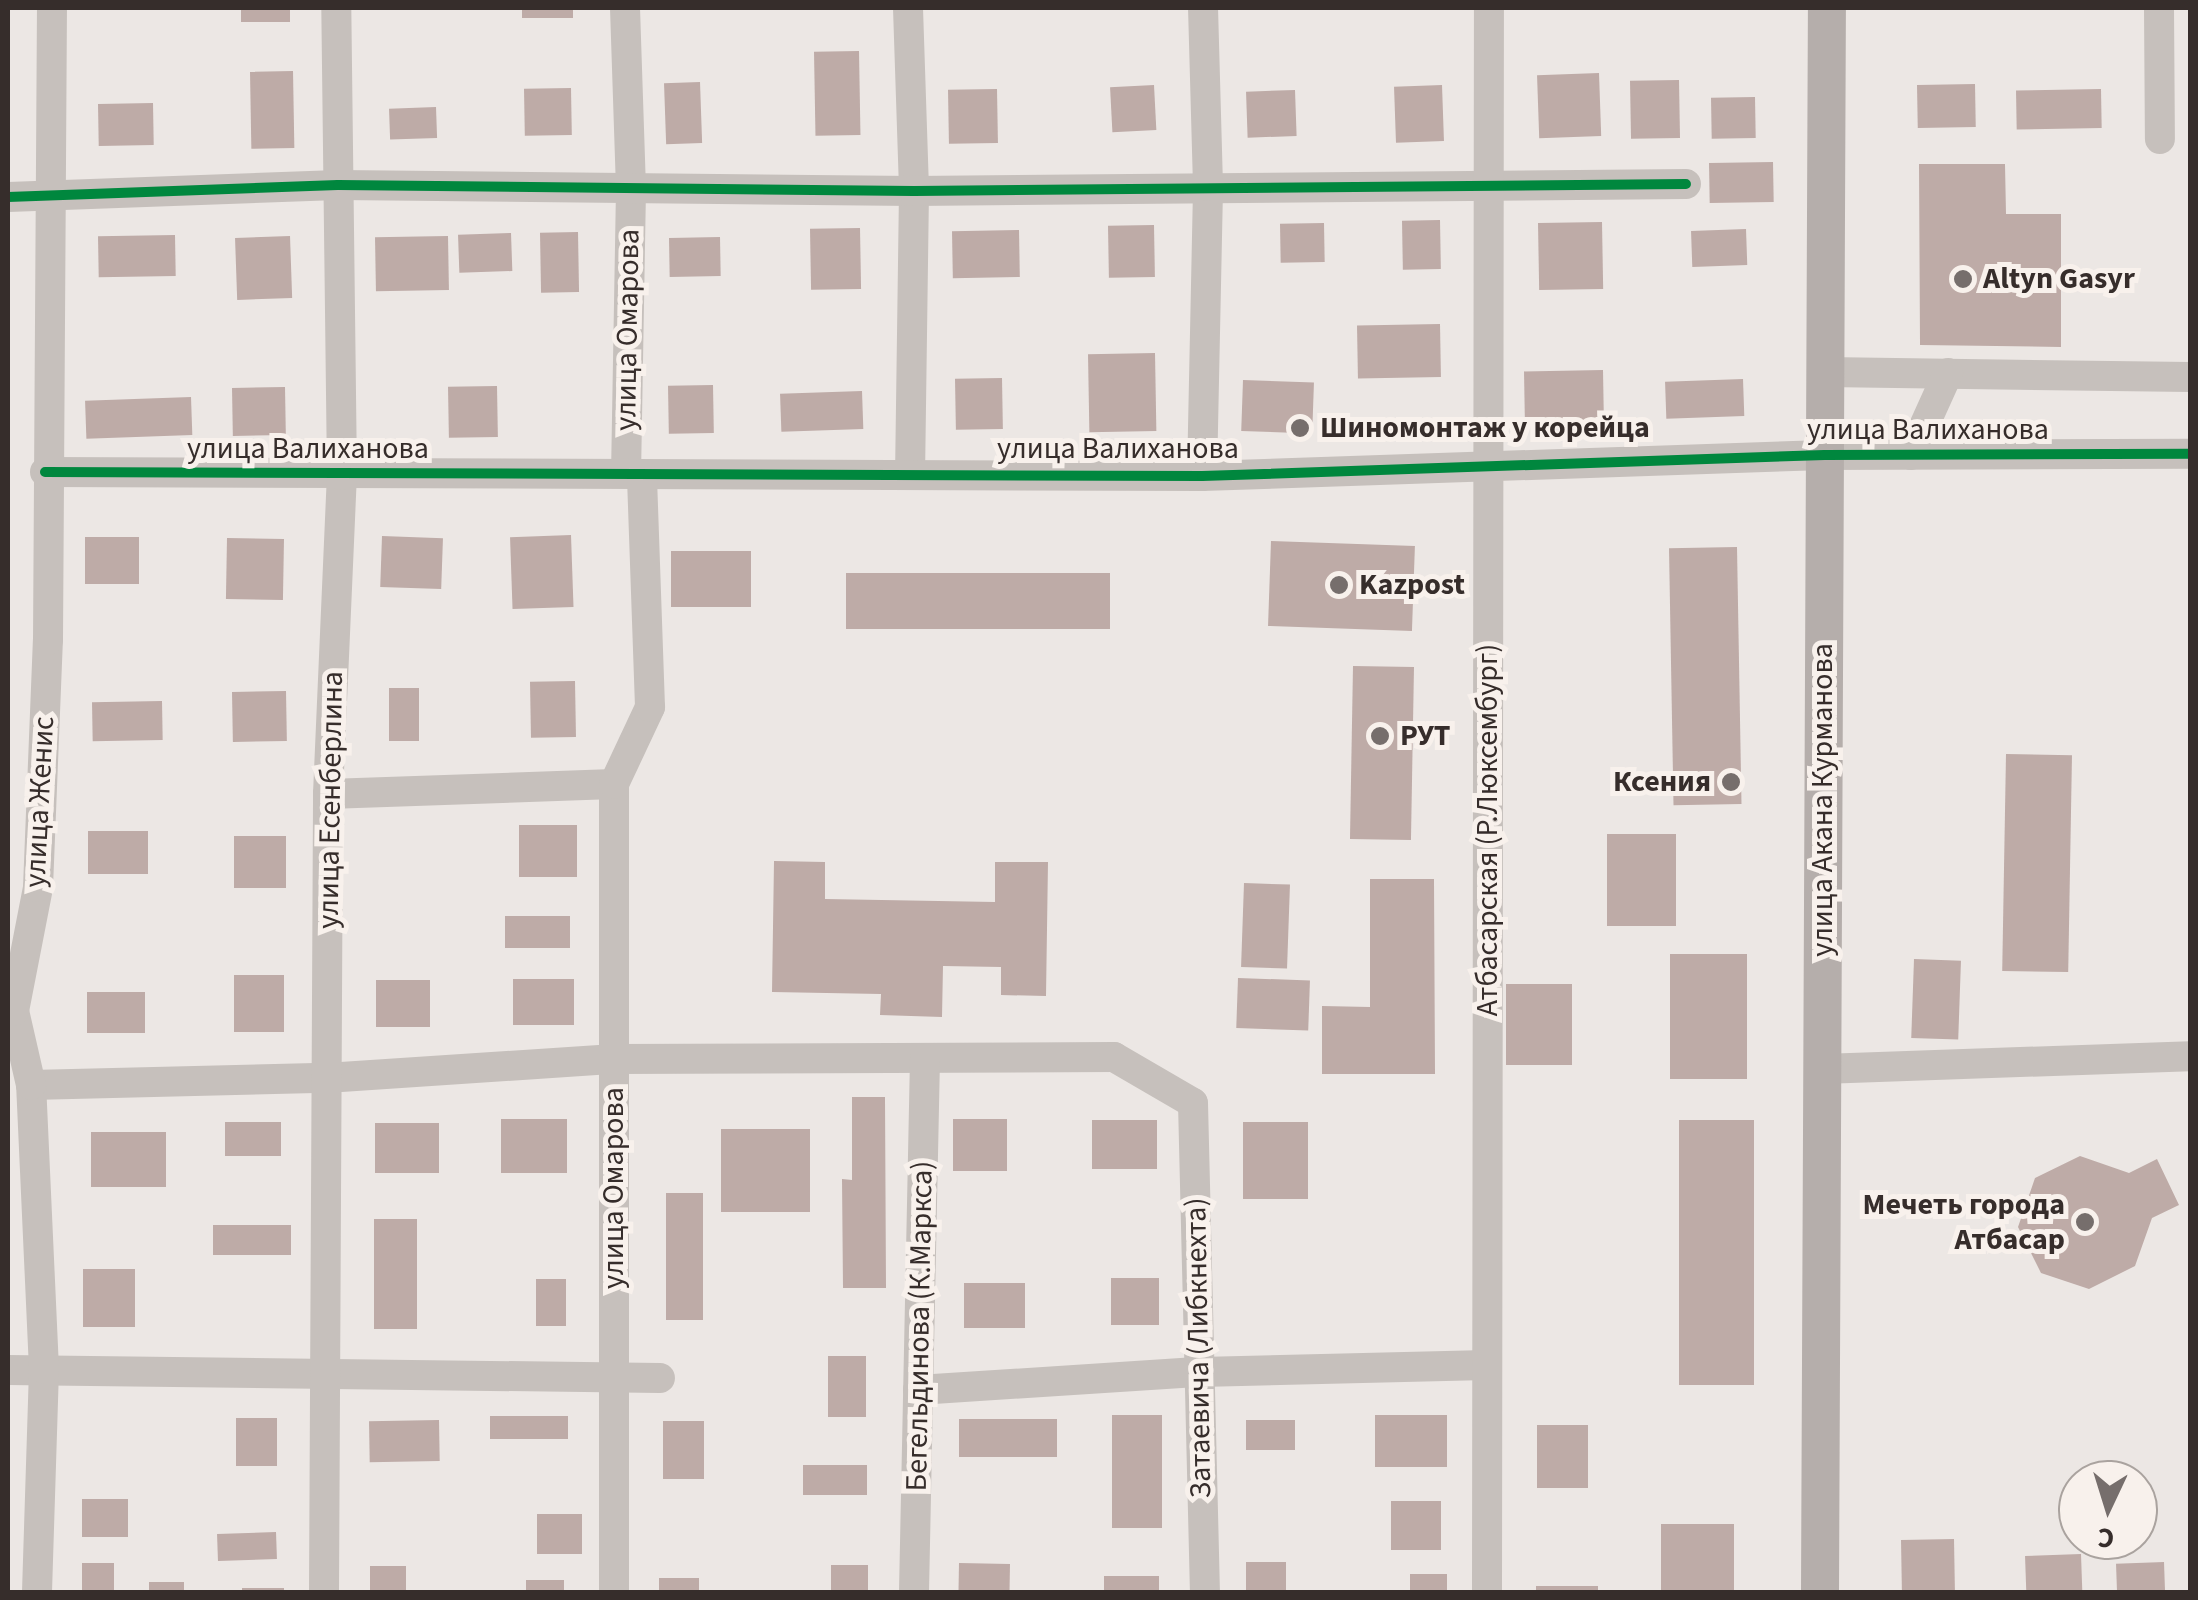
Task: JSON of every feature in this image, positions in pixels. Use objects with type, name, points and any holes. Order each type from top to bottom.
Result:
[{"type":"main road","name":"улица Акана Курманова","points":[[1820,1592],[1827,8]]},
{"type":"street","name":"улица Женис","points":[[37,1592],[44,1369],[31,1085],[14,1011],[38,887],[48,640],[45,472],[52,8]]},
{"type":"street","name":"улица Есенберлина","points":[[324,1592],[328,794],[342,474],[336,8]]},
{"type":"street","name":"улица Омарова","points":[[614,1592],[614,784],[650,707],[634,474],[625,8]]},
{"type":"street","points":[[908,8],[914,191],[910,474]]},
{"type":"street","points":[[1202,476],[1208,186],[1203,8]]},
{"type":"street","name":"Атбасарская (Р.Люксембург)","points":[[1487,1592],[1489,8]]},
{"type":"street","points":[[2159,8],[2160,140]]},
{"type":"street","points":[[8,196],[338,185],[914,191],[1686,184]]},
{"type":"street","points":[[1826,372],[2190,376]]},
{"type":"street","points":[[1912,454],[1948,373]]},
{"type":"street","name":"улица Валиханова","points":[[45,472],[1202,476],[1825,455],[2190,454]]},
{"type":"street","points":[[328,794],[614,784]]},
{"type":"street","points":[[1822,1069],[2190,1056]]},
{"type":"street","name":"Затаевича (Либкнехта)","points":[[925,1059],[1114,1057],[1193,1103],[1206,1592]]},
{"type":"street","points":[[31,1085],[326,1078],[614,1059],[925,1059]]},
{"type":"street","name":"Бегельдинова (К.Маркса)","points":[[914,1592],[925,1059]]},
{"type":"street","points":[[918,1390],[1200,1372],[1487,1365]]},
{"type":"street","points":[[8,1370],[327,1378],[660,1378]]},
{"type":"building","points":[[241,8],[290,8],[290,22],[241,22]]},
{"type":"building","points":[[522,8],[573,8],[573,18],[522,18]]},
{"type":"building","points":[[859,51],[860,135],[815,136],[814,52]]},
{"type":"building","points":[[293,71],[294,148],[251,149],[250,72]]},
{"type":"building","points":[[1599,73],[1601,136],[1539,138],[1537,75]]},
{"type":"building","points":[[1679,80],[1680,138],[1631,139],[1630,81]]},
{"type":"building","points":[[700,82],[702,143],[666,144],[664,83]]},
{"type":"building","points":[[1975,84],[1976,127],[1918,128],[1917,85]]},
{"type":"building","points":[[1154,85],[1156,130],[1112,132],[1110,87]]},
{"type":"building","points":[[1442,85],[1444,141],[1396,143],[1394,87]]},
{"type":"building","points":[[571,88],[572,135],[525,136],[524,89]]},
{"type":"building","points":[[997,89],[998,143],[949,144],[948,90]]},
{"type":"building","points":[[2101,89],[2102,128],[2017,129],[2016,90]]},
{"type":"building","points":[[1295,90],[1297,136],[1248,138],[1246,92]]},
{"type":"building","points":[[1755,97],[1756,138],[1712,139],[1711,98]]},
{"type":"building","points":[[153,103],[154,145],[99,146],[98,104]]},
{"type":"building","points":[[436,107],[437,138],[390,140],[389,109]]},
{"type":"building","points":[[1773,162],[1774,202],[1710,203],[1709,163]]},
{"type":"building","name":"Altyn Gasyr","points":[[1919,164],[2005,164],[2006,214],[2061,214],[2061,347],[1920,345]]},
{"type":"building","points":[[1440,220],[1441,269],[1403,270],[1402,221]]},
{"type":"building","points":[[1602,222],[1603,289],[1539,290],[1538,223]]},
{"type":"building","points":[[1324,223],[1325,262],[1281,263],[1280,224]]},
{"type":"building","points":[[1154,225],[1155,277],[1109,278],[1108,226]]},
{"type":"building","points":[[860,228],[861,289],[811,290],[810,229]]},
{"type":"building","points":[[1746,229],[1747,265],[1692,267],[1691,231]]},
{"type":"building","points":[[1019,230],[1020,277],[953,278],[952,231]]},
{"type":"building","points":[[578,232],[579,292],[541,293],[540,233]]},
{"type":"building","points":[[511,233],[512,271],[459,273],[458,235]]},
{"type":"building","points":[[175,235],[176,276],[99,277],[98,236]]},
{"type":"building","points":[[290,236],[292,298],[237,300],[235,238]]},
{"type":"building","points":[[448,236],[449,290],[376,291],[375,237]]},
{"type":"building","points":[[720,237],[721,276],[670,277],[669,238]]},
{"type":"building","points":[[1440,324],[1441,377],[1358,378],[1357,325]]},
{"type":"building","points":[[1155,353],[1156,431],[1089,432],[1088,354]]},
{"type":"building","points":[[1603,370],[1604,424],[1525,425],[1524,371]]},
{"type":"building","points":[[1002,378],[1003,429],[956,430],[955,379]]},
{"type":"building","points":[[1743,379],[1744,416],[1666,419],[1665,382]]},
{"type":"building","points":[[1243,380],[1314,382],[1312,433],[1241,431]]},
{"type":"building","points":[[713,385],[714,433],[669,434],[668,386]]},
{"type":"building","points":[[497,386],[498,437],[449,438],[448,387]]},
{"type":"building","points":[[285,387],[286,435],[233,436],[232,388]]},
{"type":"building","points":[[862,391],[863,429],[781,432],[780,394]]},
{"type":"building","points":[[191,397],[192,435],[86,439],[85,401]]},
{"type":"building","points":[[571,535],[574,607],[513,609],[510,537]]},
{"type":"building","points":[[382,536],[443,538],[441,589],[380,587]]},
{"type":"building","points":[[85,537],[139,537],[139,584],[85,584]]},
{"type":"building","points":[[227,538],[284,539],[283,600],[226,599]]},
{"type":"building","points":[[1271,541],[1415,546],[1412,631],[1268,626]]},
{"type":"building","points":[[1737,547],[1741,804],[1673,805],[1669,548]]},
{"type":"building","points":[[671,551],[751,551],[751,607],[671,607]]},
{"type":"building","points":[[846,573],[1110,573],[1110,629],[846,629]]},
{"type":"building","points":[[1353,666],[1414,667],[1411,840],[1350,839]]},
{"type":"building","points":[[575,681],[576,737],[531,738],[530,682]]},
{"type":"building","points":[[389,688],[419,688],[419,741],[389,741]]},
{"type":"building","points":[[286,691],[287,741],[233,742],[232,692]]},
{"type":"building","points":[[162,701],[163,740],[93,741],[92,702]]},
{"type":"building","points":[[2006,754],[2072,755],[2068,972],[2002,971]]},
{"type":"building","points":[[519,825],[577,825],[577,877],[519,877]]},
{"type":"building","points":[[88,831],[148,831],[148,874],[88,874]]},
{"type":"building","points":[[1607,834],[1676,834],[1676,926],[1607,926]]},
{"type":"building","points":[[234,836],[286,836],[286,888],[234,888]]},
{"type":"building","points":[[774,861],[825,862],[825,899],[995,902],[995,862],[1048,862],[1046,996],[1001,995],[1001,967],[943,966],[942,1017],[880,1015],[881,994],[772,992]]},
{"type":"building","points":[[1370,879],[1434,879],[1435,1074],[1322,1074],[1322,1006],[1370,1007]]},
{"type":"building","points":[[1244,883],[1290,885],[1287,969],[1241,967]]},
{"type":"building","points":[[505,916],[570,916],[570,948],[505,948]]},
{"type":"building","points":[[1670,954],[1747,954],[1747,1079],[1670,1079]]},
{"type":"building","points":[[1914,959],[1961,961],[1958,1040],[1911,1038]]},
{"type":"building","points":[[234,975],[284,975],[284,1032],[234,1032]]},
{"type":"building","points":[[1238,978],[1310,981],[1308,1030],[1236,1028]]},
{"type":"building","points":[[513,979],[574,979],[574,1025],[513,1025]]},
{"type":"building","points":[[376,980],[430,980],[430,1027],[376,1027]]},
{"type":"building","points":[[1506,984],[1572,984],[1572,1065],[1506,1065]]},
{"type":"building","points":[[87,992],[145,992],[145,1033],[87,1033]]},
{"type":"building","points":[[852,1097],[885,1097],[886,1288],[843,1288],[842,1179],[852,1180]]},
{"type":"building","points":[[501,1119],[567,1119],[567,1173],[501,1173]]},
{"type":"building","points":[[953,1119],[1007,1119],[1007,1171],[953,1171]]},
{"type":"building","points":[[1092,1120],[1157,1120],[1157,1169],[1092,1169]]},
{"type":"building","points":[[1679,1120],[1754,1120],[1754,1385],[1679,1385]]},
{"type":"building","points":[[225,1122],[281,1122],[281,1156],[225,1156]]},
{"type":"building","points":[[1243,1122],[1308,1122],[1308,1199],[1243,1199]]},
{"type":"building","points":[[375,1123],[439,1123],[439,1173],[375,1173]]},
{"type":"building","points":[[721,1129],[810,1129],[810,1212],[721,1212]]},
{"type":"building","points":[[91,1132],[166,1132],[166,1187],[91,1187]]},
{"type":"building","name":"Мечеть города Атбасар","points":[[2080,1156],[2129,1173],[2157,1159],[2179,1205],[2152,1218],[2135,1266],[2089,1289],[2041,1273],[2018,1227],[2035,1178]]},
{"type":"building","points":[[666,1193],[703,1193],[703,1320],[666,1320]]},
{"type":"building","points":[[374,1219],[417,1219],[417,1329],[374,1329]]},
{"type":"building","points":[[213,1225],[291,1225],[291,1255],[213,1255]]},
{"type":"building","points":[[83,1269],[135,1269],[135,1327],[83,1327]]},
{"type":"building","points":[[1111,1278],[1159,1278],[1159,1325],[1111,1325]]},
{"type":"building","points":[[536,1279],[566,1279],[566,1326],[536,1326]]},
{"type":"building","points":[[964,1283],[1025,1283],[1025,1328],[964,1328]]},
{"type":"building","points":[[828,1356],[866,1356],[866,1417],[828,1417]]},
{"type":"building","points":[[1112,1415],[1162,1415],[1162,1528],[1112,1528]]},
{"type":"building","points":[[1375,1415],[1447,1415],[1447,1467],[1375,1467]]},
{"type":"building","points":[[490,1416],[568,1416],[568,1439],[490,1439]]},
{"type":"building","points":[[236,1418],[277,1418],[277,1466],[236,1466]]},
{"type":"building","points":[[959,1419],[1057,1419],[1057,1457],[959,1457]]},
{"type":"building","points":[[439,1420],[440,1461],[370,1462],[369,1421]]},
{"type":"building","points":[[1246,1420],[1295,1420],[1295,1450],[1246,1450]]},
{"type":"building","points":[[663,1421],[704,1421],[704,1479],[663,1479]]},
{"type":"building","points":[[1537,1425],[1588,1425],[1588,1488],[1537,1488]]},
{"type":"building","points":[[803,1465],[867,1465],[867,1495],[803,1495]]},
{"type":"building","points":[[82,1499],[128,1499],[128,1537],[82,1537]]},
{"type":"building","points":[[1391,1501],[1441,1501],[1441,1550],[1391,1550]]},
{"type":"building","points":[[537,1514],[582,1514],[582,1554],[537,1554]]},
{"type":"building","points":[[1661,1524],[1734,1524],[1734,1592],[1661,1592]]},
{"type":"building","points":[[276,1532],[277,1559],[218,1561],[217,1534]]},
{"type":"building","points":[[1954,1539],[1955,1592],[1902,1592],[1901,1540]]},
{"type":"building","points":[[2058,1555],[2058,1560],[2081,1560],[2082,1592],[2026,1592],[2025,1556]]},
{"type":"building","points":[[1246,1562],[1286,1562],[1286,1592],[1246,1592]]},
{"type":"building","points":[[2164,1562],[2165,1592],[2117,1592],[2116,1564]]},
{"type":"building","points":[[82,1563],[114,1563],[114,1592],[82,1592]]},
{"type":"building","points":[[959,1563],[1010,1564],[1010,1592],[958,1592]]},
{"type":"building","points":[[831,1565],[868,1565],[868,1592],[831,1592]]},
{"type":"building","points":[[370,1566],[406,1566],[406,1592],[370,1592]]},
{"type":"building","points":[[1410,1574],[1447,1574],[1447,1592],[1410,1592]]},
{"type":"building","points":[[1104,1576],[1159,1576],[1159,1592],[1104,1592]]},
{"type":"building","points":[[659,1578],[699,1578],[699,1592],[659,1592]]},
{"type":"building","points":[[526,1580],[564,1580],[564,1592],[526,1592]]},
{"type":"building","points":[[149,1582],[184,1582],[184,1592],[149,1592]]},
{"type":"building","points":[[1536,1586],[1598,1586],[1598,1592],[1536,1592]]},
{"type":"building","points":[[242,1588],[284,1588],[284,1592],[242,1592]]},
{"type":"cycle path","points":[[8,197],[338,185],[914,191],[1686,184]]},
{"type":"cycle path","points":[[45,472],[1202,476],[1825,455],[2190,454]]},
{"type":"place","name":"Altyn Gasyr","points":[[1963,279]]},
{"type":"place","name":"Шиномонтаж у корейца","points":[[1300,428]]},
{"type":"place","name":"Kazpost","points":[[1339,585]]},
{"type":"place","name":"РУТ","points":[[1380,736]]},
{"type":"place","name":"Ксения","points":[[1731,782]]},
{"type":"place","name":"Мечеть города Атбасар","points":[[2085,1222]]}]
